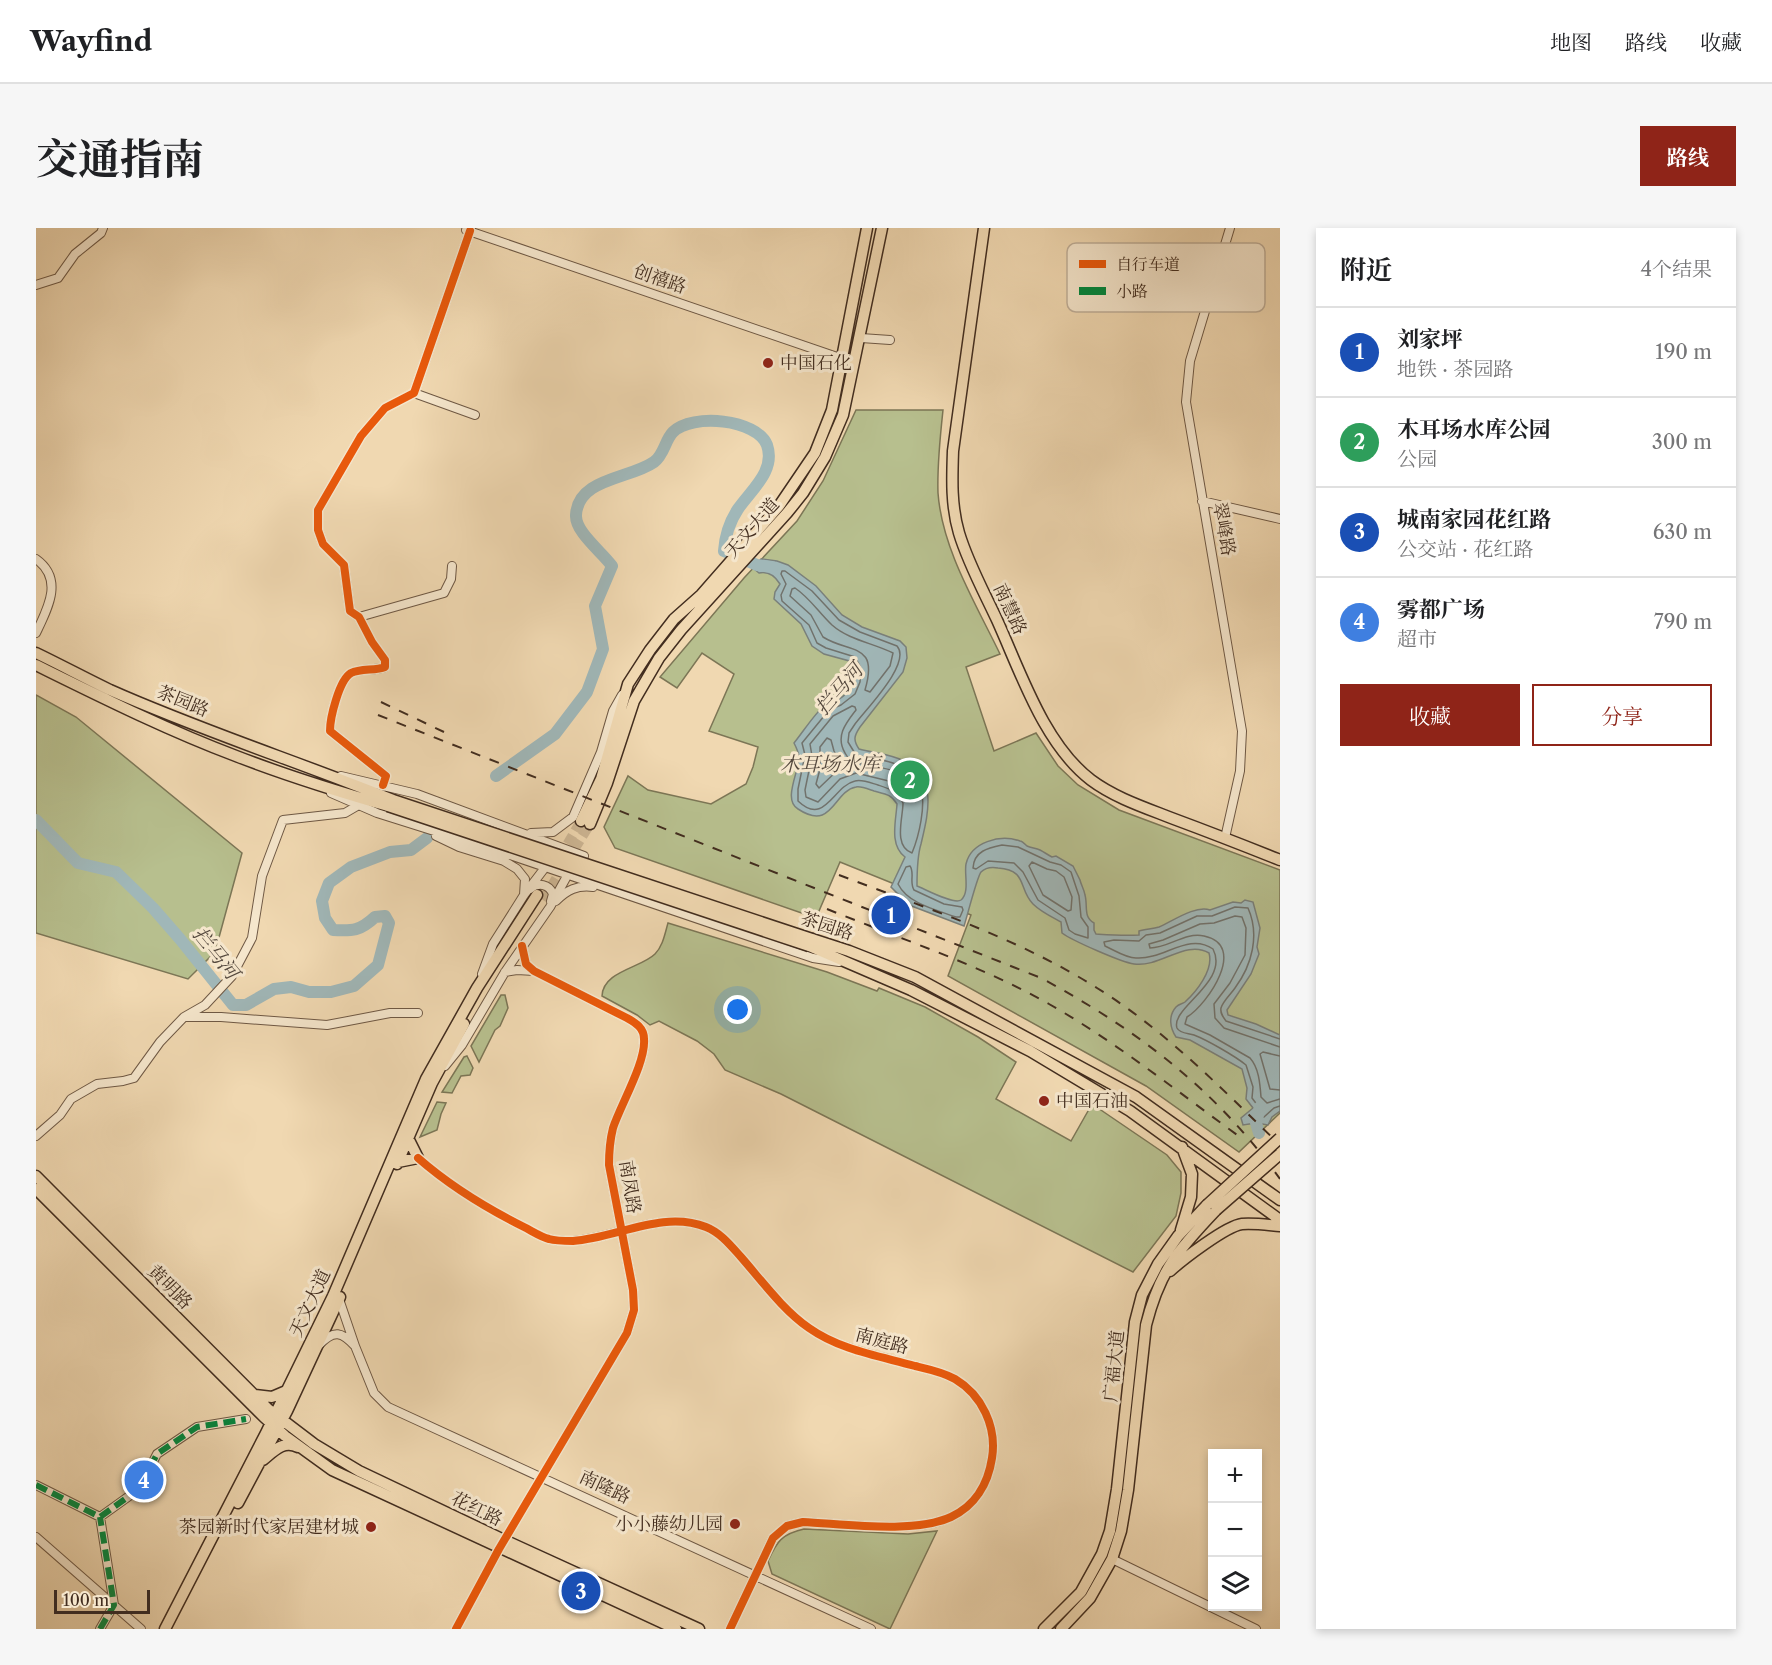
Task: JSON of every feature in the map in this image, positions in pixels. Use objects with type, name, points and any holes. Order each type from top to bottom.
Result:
[{"type":"main road","name":"天文大道","points":[[783,510],[815,453],[832,410],[867,228]]},
{"type":"main road","name":"天文大道","points":[[581,820],[608,783],[634,701],[659,658],[705,598],[783,510],[803,493],[825,457],[843,416],[882,228]]},
{"type":"main road","name":"南慧路","points":[[984,228],[953,451],[951,483],[954,511],[969,560],[1039,712],[1070,759],[1091,780],[1116,795],[1280,852]]},
{"type":"main road","name":"南慧路","points":[[991,228],[959,452],[960,510],[976,557],[1045,710],[1059,735],[1096,774],[1120,789],[1280,860]]},
{"type":"main road","name":"天文大道","points":[[581,820],[601,779],[628,684],[669,625],[705,598]]},
{"type":"main road","name":"茶园路","points":[[36,653],[110,690],[290,762],[322,772],[390,803]]},
{"type":"main road","name":"茶园路","points":[[36,665],[114,704],[236,756],[314,785],[390,803],[811,942],[849,951],[915,977],[1136,1097],[1279,1199]]},
{"type":"main road","name":"天文大道","points":[[173,1629],[258,1464],[286,1391],[333,1296],[426,1079],[477,988],[543,901]]},
{"type":"main road","name":"天文大道","points":[[165,1629],[317,1347],[432,1083],[482,993],[543,901]]},
{"type":"main road","name":"茶园路","points":[[811,942],[847,963],[911,990],[1030,1051],[1130,1111],[1280,1220]]},
{"type":"main road","points":[[398,1162],[418,1158],[408,1138]]},
{"type":"main road","name":"广福大道","points":[[1061,1629],[1090,1598],[1112,1559],[1121,1532],[1128,1490],[1146,1325],[1152,1299],[1168,1266],[1211,1208],[1280,1138]]},
{"type":"main road","points":[[1178,1236],[1191,1197],[1192,1174],[1182,1147]]},
{"type":"main road","name":"广福大道","points":[[1044,1629],[1081,1592],[1102,1554],[1110,1531],[1118,1489],[1135,1322],[1142,1295],[1158,1264],[1178,1236],[1280,1154]]},
{"type":"main road","name":"黄明路","points":[[36,1176],[255,1395],[276,1421]]},
{"type":"main road","name":"黄明路","points":[[37,1190],[259,1413],[276,1421]]},
{"type":"main road","points":[[1160,1282],[1178,1263],[1228,1228],[1241,1224],[1280,1226]]},
{"type":"main road","points":[[255,1395],[272,1397],[286,1391]]},
{"type":"main road","name":"花红路","points":[[276,1421],[303,1449],[332,1470],[354,1482],[699,1629]]},
{"type":"main road","name":"花红路","points":[[276,1421],[359,1471],[676,1629]]},
{"type":"main road","points":[[258,1464],[278,1447],[291,1444],[303,1449]]},
{"type":"main road","points":[[354,1482],[343,1471],[347,1468],[359,1471]]},
{"type":"street","points":[[36,285],[58,278],[75,254],[101,233],[103,228]]},
{"type":"street","name":"翠峰路","points":[[1225,243],[1230,228]]},
{"type":"street","name":"创禧路","points":[[414,393],[468,231],[843,359]]},
{"type":"street","name":"翠峰路","points":[[1205,312],[1190,361],[1185,402],[1242,731],[1240,771],[1226,835]]},
{"type":"street","points":[[861,338],[890,340]]},
{"type":"street","points":[[383,785],[386,776],[330,731],[330,720],[343,681],[352,673],[385,667],[385,660],[372,642],[360,617],[350,612],[344,565],[323,544],[318,530],[318,510],[361,436],[385,408],[414,393],[475,415]]},
{"type":"street","points":[[1202,501],[1280,519]]},
{"type":"street","points":[[36,559],[44,564],[51,579],[52,593],[36,633]]},
{"type":"street","points":[[36,570],[44,564]]},
{"type":"street","points":[[360,617],[444,593],[452,579],[452,566]]},
{"type":"street","name":"茶园路","points":[[322,772],[417,794],[584,856]]},
{"type":"street","name":"茶园路","points":[[314,785],[357,806],[504,853],[813,958],[847,963]]},
{"type":"street","points":[[36,1136],[60,1115],[71,1099],[97,1084],[134,1078],[160,1042],[184,1017],[205,1005],[232,976],[252,938],[262,876],[283,820],[345,813],[357,806]]},
{"type":"street","points":[[515,830],[545,834],[581,820]]},
{"type":"street","points":[[409,823],[459,847],[512,865],[525,879],[524,895]]},
{"type":"street","points":[[504,853],[519,852],[523,849],[523,838],[515,830]]},
{"type":"street","name":"天文大道","points":[[477,988],[493,944],[558,846]]},
{"type":"street","name":"天文大道","points":[[432,1083],[462,1045],[522,946],[543,901],[584,856]]},
{"type":"street","points":[[524,895],[533,887],[546,886],[553,894],[543,901]]},
{"type":"street","points":[[543,901],[576,887],[609,889]]},
{"type":"street","points":[[522,946],[526,964],[534,972]]},
{"type":"street","points":[[505,972],[534,972]]},
{"type":"street","name":"南凤路","points":[[456,1629],[502,1544],[627,1333],[634,1310],[633,1290],[609,1165],[609,1146],[613,1128],[643,1052],[645,1037],[640,1026],[627,1018],[534,972]]},
{"type":"street","points":[[184,1017],[221,1017],[327,1025],[390,1013],[418,1013]]},
{"type":"street","name":"南庭路","points":[[418,1158],[478,1202],[550,1240],[573,1241],[671,1221],[708,1228],[723,1237],[785,1306],[809,1328],[838,1344],[954,1378],[969,1389],[983,1407],[991,1427],[994,1449],[984,1487],[973,1502],[958,1514],[937,1524],[914,1527],[803,1522],[787,1526],[773,1538],[730,1629]]},
{"type":"street","name":"南隆路","points":[[339,1299],[374,1393],[388,1407],[543,1476],[872,1629]]},
{"type":"street","points":[[317,1347],[326,1337],[337,1334],[347,1338],[355,1346]]},
{"type":"street","points":[[100,1517],[139,1489],[157,1454],[197,1427],[246,1419]]},
{"type":"street","points":[[36,1485],[100,1517]]},
{"type":"street","points":[[100,1517],[114,1605],[100,1629]]},
{"type":"street","points":[[36,1537],[141,1629]]},
{"type":"street","points":[[1112,1559],[1257,1629]]},
{"type":"green space","points":[[856,410],[943,410],[938,472],[941,514],[953,555],[1000,654],[966,667],[994,751],[1036,733],[1058,766],[1078,785],[1119,810],[1280,870],[1280,1113],[1239,1152],[1146,1086],[948,976],[971,915],[840,862],[816,918],[615,848],[604,827],[628,776],[648,790],[711,804],[746,784],[758,747],[709,731],[734,674],[702,653],[677,688],[660,677],[744,578],[797,521],[823,481]]},
{"type":"green space","points":[[36,695],[76,717],[242,853],[215,952],[188,979],[36,933]]},
{"type":"green space","points":[[668,923],[827,972],[877,991],[879,988],[925,1007],[978,1037],[1016,1062],[996,1099],[1071,1141],[1092,1104],[1167,1155],[1181,1172],[1181,1193],[1176,1216],[1133,1272],[781,1094],[725,1070],[714,1054],[697,1041],[659,1021],[650,1025],[637,1015],[602,996],[604,988],[616,975],[649,959],[658,951]]},
{"type":"green space","points":[[501,995],[505,995],[508,1008],[479,1062],[471,1046]]},
{"type":"green space","points":[[467,1056],[473,1068],[470,1075],[461,1076],[452,1093],[442,1092],[464,1057]]},
{"type":"green space","points":[[437,1102],[446,1103],[437,1130],[420,1137]]},
{"type":"green space","points":[[804,1529],[908,1534],[937,1531],[890,1629],[772,1574],[768,1561],[774,1548],[785,1536]]},
{"type":"water","name":"木耳场水库","points":[[761,559],[788,565],[816,586],[842,615],[862,627],[900,641],[906,647],[907,658],[903,672],[860,727],[855,740],[859,749],[904,761],[915,768],[922,777],[926,787],[928,809],[919,854],[917,886],[946,899],[961,900],[965,893],[966,864],[974,850],[995,839],[1012,839],[1021,841],[1052,857],[1056,856],[1073,866],[1084,891],[1088,918],[1094,923],[1096,934],[1139,935],[1139,931],[1159,927],[1184,914],[1204,909],[1210,910],[1233,902],[1241,903],[1245,900],[1253,902],[1260,928],[1257,947],[1259,954],[1251,974],[1227,1010],[1228,1015],[1280,1035],[1280,1111],[1272,1117],[1268,1125],[1256,1123],[1243,1125],[1241,1118],[1253,1108],[1246,1099],[1247,1088],[1242,1069],[1190,1040],[1176,1037],[1172,1030],[1173,1011],[1199,987],[1207,973],[1209,953],[1191,949],[1144,964],[1134,964],[1108,955],[1062,933],[1061,922],[1033,904],[1014,872],[996,868],[987,868],[979,875],[964,926],[909,905],[891,887],[905,857],[900,852],[895,839],[897,804],[890,796],[856,787],[848,790],[826,813],[819,816],[810,815],[793,805],[792,792],[799,762],[798,751],[794,743],[821,708],[847,692],[853,683],[855,667],[853,662],[824,654],[812,646],[801,624],[774,599],[780,584],[778,581],[771,575],[759,573],[753,568]]},
{"type":"waterway","name":"拦马河","points":[[496,776],[555,734],[587,692],[603,649],[595,606],[612,566],[584,535],[576,515],[579,503],[595,486],[654,462],[670,435],[682,426],[708,421],[738,424],[751,429],[761,436],[767,445],[768,463],[761,480],[738,509],[727,534],[724,551],[757,565],[772,567]]},
{"type":"waterway","name":"拦马河","points":[[36,820],[78,863],[116,872],[153,908],[233,1005],[246,1005],[274,989],[291,987],[309,992],[331,992],[354,986],[378,965],[389,923],[385,916],[375,917],[356,929],[333,930],[325,918],[322,901],[329,883],[351,867],[390,852],[411,850],[427,838]]},
{"type":"waterway","name":"拦马河","points":[[1259,1133],[1256,1123],[1260,1107]]},
{"type":"tunnel","points":[[560,857],[581,821]]},
{"type":"tunnel","points":[[543,900],[590,824]]},
{"type":"railway","points":[[381,702],[444,732]]},
{"type":"railway","points":[[378,715],[1041,978],[1110,1018],[1172,1064],[1229,1117],[1280,1179]]},
{"type":"railway","points":[[839,875],[1004,939],[1067,970],[1097,988],[1170,1042],[1280,1145]]},
{"type":"railway","points":[[827,909],[940,953],[996,977],[1049,1004],[1123,1051],[1240,1137]]},
{"type":"marked path","points":[[36,1485],[100,1517],[139,1489],[157,1454],[197,1427],[246,1419]]},
{"type":"marked path","points":[[100,1517],[114,1605],[100,1629]]},
{"type":"cycle path","points":[[383,785],[386,776],[330,731],[336,700],[347,677],[355,671],[385,667],[385,660],[372,642],[359,617],[350,611],[344,565],[323,544],[318,530],[318,510],[361,436],[385,408],[414,393],[470,231]]},
{"type":"cycle path","points":[[456,1629],[499,1549],[627,1333],[634,1310],[633,1290],[609,1160],[613,1128],[644,1048],[643,1032],[627,1018],[534,971],[526,964],[522,946]]},
{"type":"cycle path","points":[[418,1158],[482,1204],[552,1240],[590,1239],[656,1223],[689,1223],[706,1227],[725,1240],[799,1321],[821,1336],[847,1347],[935,1371],[955,1379],[965,1386],[980,1403],[990,1424],[992,1458],[984,1485],[967,1507],[951,1517],[918,1525],[879,1527],[803,1522],[787,1526],[773,1538],[730,1629]]},
{"type":"place","name":"中国石化","points":[[768,363]]},
{"type":"place","name":"木耳场水库公园","points":[[910,780]]},
{"type":"place","name":"刘家坪","points":[[891,915]]},
{"type":"place","name":"中国石油","points":[[1044,1101]]},
{"type":"place","name":"雾都广场","points":[[144,1480]]},
{"type":"place","name":"小小藤幼儿园","points":[[735,1524]]},
{"type":"place","name":"茶园新时代家居建材城","points":[[371,1527]]},
{"type":"place","name":"城南家园花红路","points":[[581,1591]]}]
